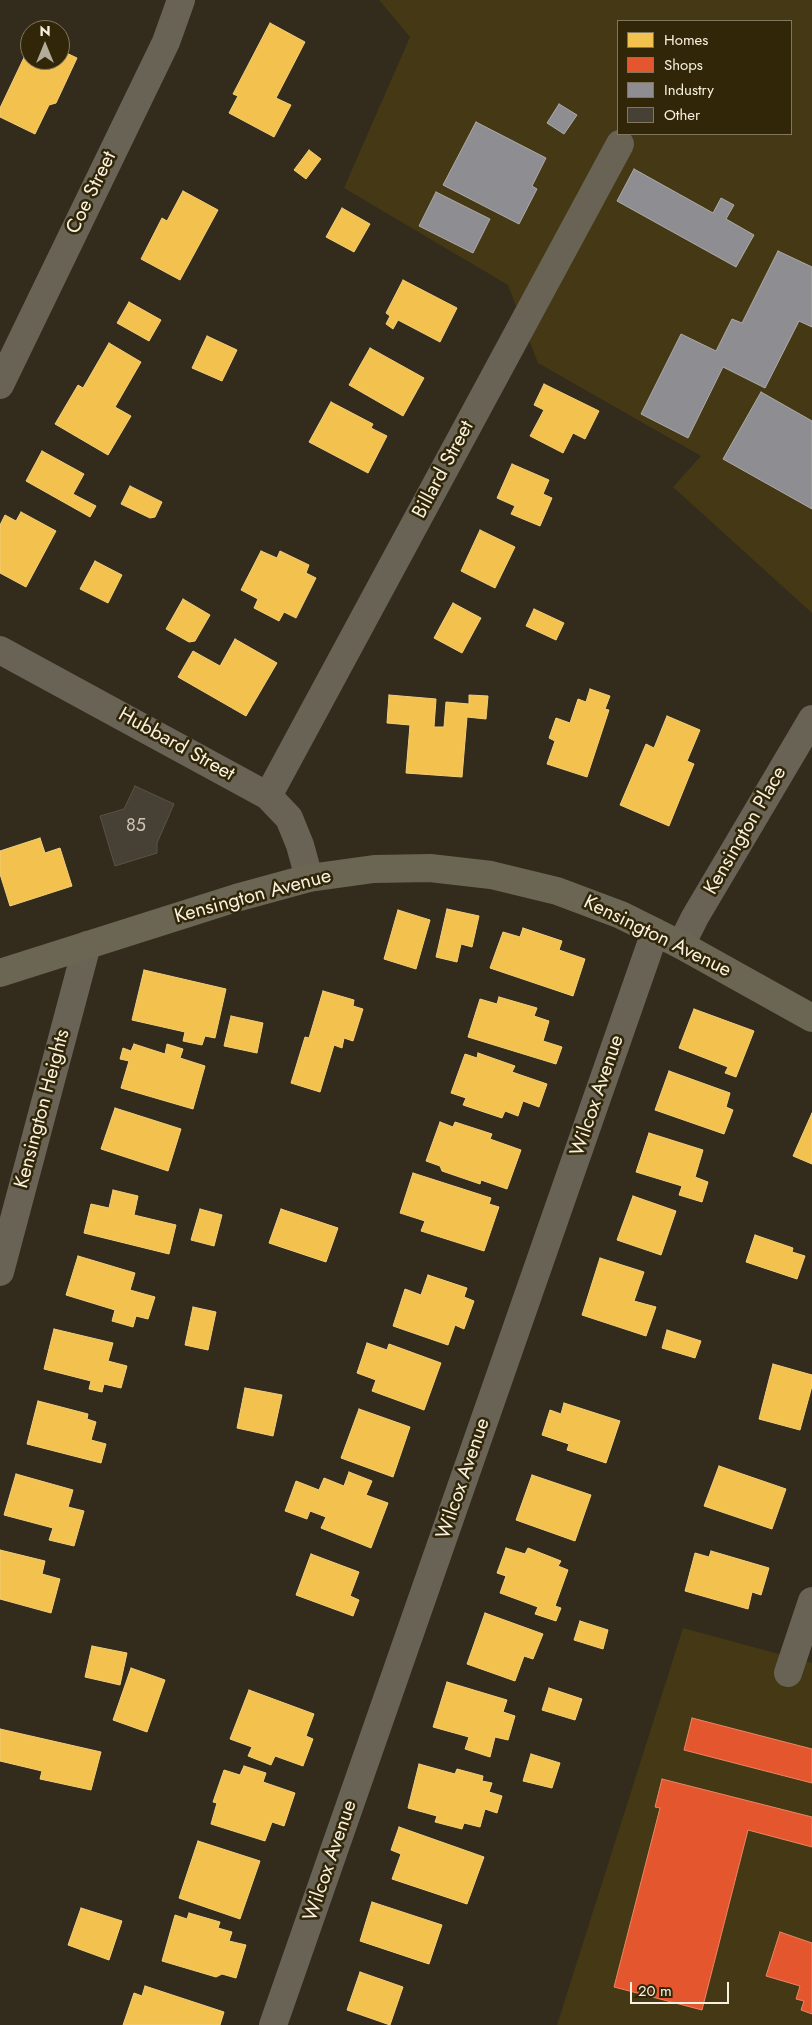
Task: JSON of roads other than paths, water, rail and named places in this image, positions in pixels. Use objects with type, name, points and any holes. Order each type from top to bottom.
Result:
[{"type":"main road","name":"Kensington Avenue","points":[[0,973],[236,898],[309,878],[374,869],[430,868],[491,875],[557,891],[621,915],[681,945],[812,1018]]},
{"type":"street","name":"Coe Street","points":[[0,385],[166,42],[181,0]]},
{"type":"street","name":"Billard Street","points":[[268,796],[620,144]]},
{"type":"street","name":"Hubbard Street","points":[[0,650],[268,796],[290,818],[309,878]]},
{"type":"street","name":"Kensington Place","points":[[681,945],[812,719]]},
{"type":"street","name":"Wilcox Avenue","points":[[273,2025],[655,932]]},
{"type":"street","name":"Kensington Heights","points":[[0,1272],[87,946]]},
{"type":"street","points":[[788,1673],[812,1601]]}]
